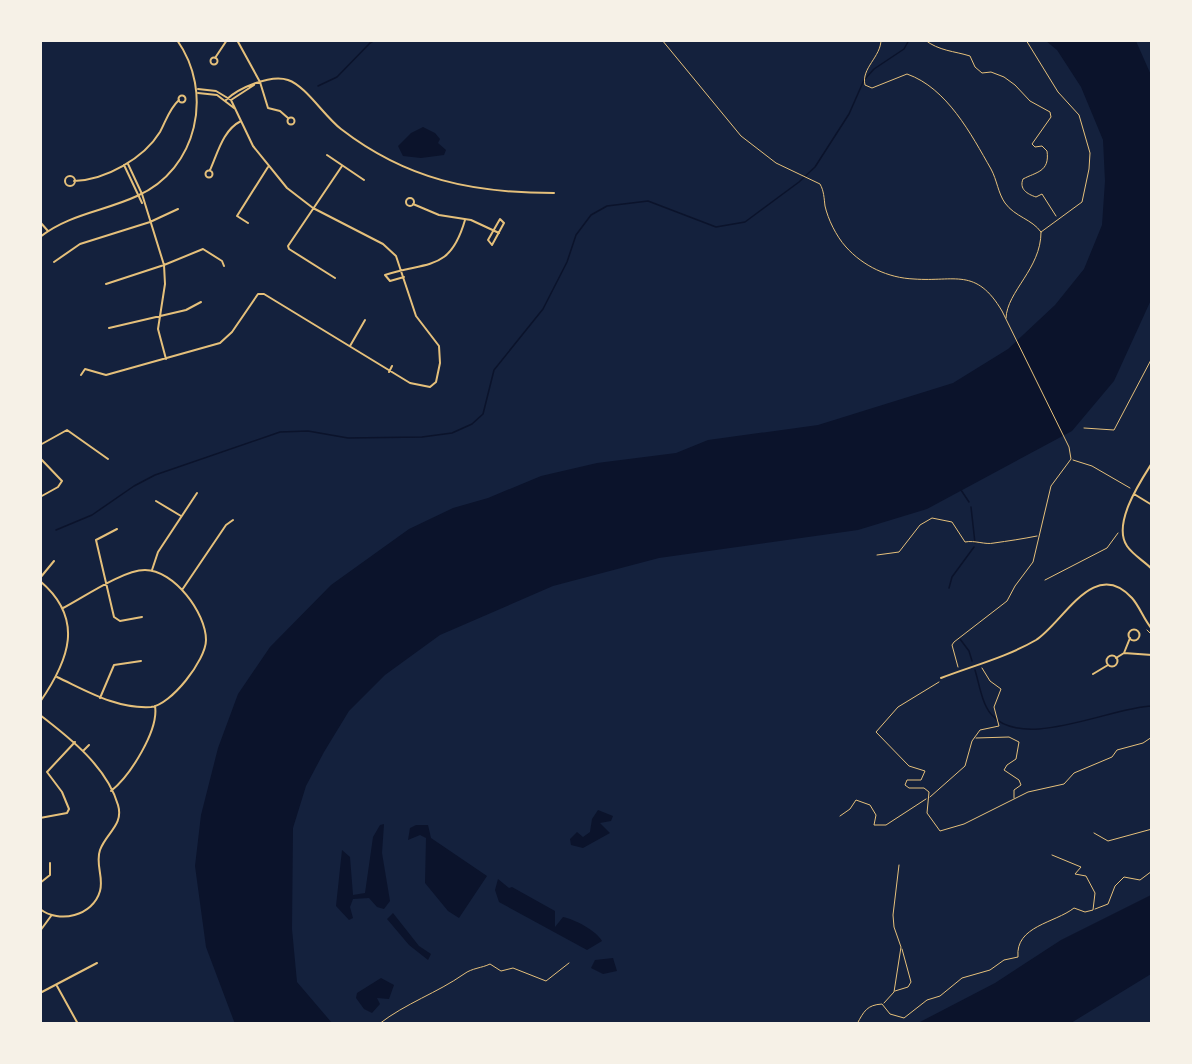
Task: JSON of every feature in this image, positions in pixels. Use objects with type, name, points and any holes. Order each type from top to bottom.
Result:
[{"type":"street","points":[[41,236],[81,215],[142,194],[164,178],[185,150],[194,129],[198,91],[190,62],[177,40]]},
{"type":"street","points":[[215,58],[227,40]]},
{"type":"street","points":[[237,40],[260,82],[268,108],[280,111],[288,118]]},
{"type":"street","points":[[228,100],[260,82],[279,78],[289,80],[306,93],[325,116],[353,138],[400,166],[440,181],[480,189],[554,193]]},
{"type":"street","points":[[81,375],[84,369],[106,375],[220,343],[232,332],[258,294],[264,294],[410,383],[430,387],[436,382],[441,363],[439,346],[416,316],[405,277],[396,256],[383,244],[313,208],[287,188],[253,146],[237,109],[228,100],[198,91]]},
{"type":"street","points":[[74,182],[126,165],[151,145],[179,100]]},
{"type":"street","points":[[210,170],[224,137],[242,121]]},
{"type":"street","points":[[327,155],[364,180]]},
{"type":"street","points":[[126,165],[142,194],[144,206]]},
{"type":"street","points":[[126,165],[144,206],[164,265],[165,284],[158,328],[165,359]]},
{"type":"street","points":[[335,278],[289,249],[288,246],[342,166]]},
{"type":"street","points":[[248,223],[237,216],[268,167]]},
{"type":"street","points":[[413,204],[431,213],[465,220],[499,233]]},
{"type":"street","points":[[54,262],[80,244],[150,222],[178,208]]},
{"type":"street","points":[[405,277],[390,281],[385,275],[438,262],[446,256],[460,237],[465,220]]},
{"type":"street","points":[[497,220],[502,220],[499,233],[495,243],[490,244],[488,240],[497,220]]},
{"type":"street","points":[[40,222],[48,231]]},
{"type":"street","points":[[106,284],[164,265],[203,249],[222,261],[224,266]]},
{"type":"street","points":[[109,328],[186,310],[201,302]]},
{"type":"street","points":[[350,346],[365,320]]},
{"type":"street","points":[[390,372],[392,366]]},
{"type":"street","points":[[40,446],[67,430],[108,459]]},
{"type":"street","points":[[40,458],[62,481],[58,487],[40,497]]},
{"type":"street","points":[[1152,463],[1134,492],[1124,528],[1126,545],[1152,569]]},
{"type":"street","points":[[1134,492],[1152,505]]},
{"type":"street","points":[[152,570],[158,552],[197,493]]},
{"type":"street","points":[[156,501],[181,516]]},
{"type":"street","points":[[182,590],[226,525],[233,520]]},
{"type":"street","points":[[117,529],[96,540],[106,586],[116,620],[142,617]]},
{"type":"street","points":[[40,702],[57,677],[68,650],[68,624],[63,608],[40,579],[54,561]]},
{"type":"street","points":[[57,677],[100,698],[121,704],[155,706],[172,697],[205,647],[203,626],[182,590],[169,576],[152,570],[133,572],[63,608]]},
{"type":"street","points":[[943,679],[1037,639],[1082,594],[1093,588],[1110,586],[1126,593],[1135,602],[1152,629]]},
{"type":"street","points":[[1124,653],[1130,638]]},
{"type":"street","points":[[1108,665],[1108,657],[1116,658],[1124,653],[1152,655]]},
{"type":"street","points":[[1094,674],[1108,665],[1114,666],[1116,658]]},
{"type":"street","points":[[100,698],[114,665],[141,661]]},
{"type":"street","points":[[111,791],[129,771],[152,731],[156,721],[155,706]]},
{"type":"street","points":[[40,715],[83,751],[111,791],[118,806],[119,818],[99,853],[101,885],[99,895],[92,905],[66,918],[51,916],[40,909]]},
{"type":"street","points":[[40,818],[67,813],[69,809],[62,792],[47,772],[75,742]]},
{"type":"street","points":[[83,751],[88,746]]},
{"type":"street","points":[[40,883],[51,873],[50,863]]},
{"type":"street","points":[[40,931],[51,916]]},
{"type":"street","points":[[40,993],[97,963]]},
{"type":"street","points":[[57,986],[78,1023]]},
{"type":"path","points":[[662,40],[741,136],[776,163],[820,184],[831,223],[843,243],[860,259],[876,269],[897,277],[928,280],[951,277],[971,281],[995,300],[1066,442],[1071,459]]},
{"type":"path","points":[[881,40],[880,49],[864,79],[865,85],[872,88],[907,74],[932,88],[950,106],[968,130],[992,171],[1006,204],[1041,232]]},
{"type":"path","points":[[926,40],[943,51],[950,50],[970,56],[975,67],[982,73],[991,72],[1004,77],[1030,101],[1050,112],[1051,117],[1032,144],[1047,151],[1045,166],[1037,175],[1023,178],[1021,183],[1023,189],[1030,195],[1036,197],[1042,194],[1057,218]]},
{"type":"path","points":[[1006,318],[1008,304],[1034,263],[1041,232],[1057,218],[1082,202],[1089,169],[1090,153],[1080,115],[1058,92],[1026,40]]},
{"type":"path","points":[[1084,428],[1114,430],[1152,358]]},
{"type":"path","points":[[1071,459],[1092,466],[1134,492]]},
{"type":"path","points":[[958,668],[952,645],[1004,605],[1033,562],[1044,524],[1051,486],[1071,459]]},
{"type":"path","points":[[877,555],[899,552],[920,525],[932,518],[952,522],[965,542],[993,543],[1001,540],[1010,542],[1039,535]]},
{"type":"path","points":[[1045,580],[1107,548],[1124,528]]},
{"type":"path","points":[[1145,624],[1152,635]]},
{"type":"path","points":[[840,816],[850,809],[856,800],[873,809],[876,815],[874,825],[886,825],[928,798],[962,769],[975,736],[982,729],[997,727],[999,724],[994,707],[1001,689],[990,681],[982,668]]},
{"type":"path","points":[[943,679],[925,688],[898,707],[876,732],[909,766],[925,771],[921,780],[907,780],[905,785],[911,789],[926,789],[929,792],[927,813],[940,831],[964,824],[1041,787],[1064,784],[1074,773],[1112,757],[1117,750],[1143,743],[1152,737]]},
{"type":"path","points":[[975,736],[979,739],[1009,737],[1019,742],[1016,759],[1006,765],[1005,770],[1021,784],[1014,790],[1014,799]]},
{"type":"path","points":[[1094,833],[1107,841],[1152,829]]},
{"type":"path","points":[[1052,855],[1081,867],[1075,874],[1086,876],[1095,893],[1093,910]]},
{"type":"path","points":[[857,1023],[867,1007],[882,1004],[894,992],[908,987],[911,982],[894,927],[893,915],[899,865]]},
{"type":"path","points":[[882,1004],[890,1014],[904,1018],[933,997],[938,997],[962,978],[990,970],[994,965],[1018,957],[1021,942],[1028,932],[1038,926],[1068,914],[1074,908],[1085,912],[1108,904],[1115,886],[1124,877],[1140,880],[1152,872]]},
{"type":"path","points":[[894,992],[901,947]]},
{"type":"path","points":[[379,1023],[396,1010],[430,995],[465,973],[490,964],[501,970],[513,968],[546,981],[569,963]]},
{"type":"water","points":[[1046,41],[1136,41],[1151,75],[1151,300],[1114,381],[1072,431],[927,509],[858,530],[659,558],[553,586],[440,635],[385,675],[349,711],[324,752],[306,786],[293,828],[292,929],[297,982],[332,1023],[235,1024],[206,947],[195,866],[201,815],[218,748],[238,694],[270,647],[331,585],[409,529],[453,508],[488,498],[541,476],[597,463],[676,453],[708,440],[818,425],[953,383],[1008,349],[1055,305],[1084,269],[1102,225],[1105,181],[1103,140],[1081,87],[1057,50]]},
{"type":"water","points":[[423,127],[435,133],[440,139],[438,143],[446,150],[444,155],[421,158],[403,156],[398,146],[411,133]]},
{"type":"water","points":[[598,810],[613,816],[611,821],[600,823],[610,833],[583,848],[571,845],[570,839],[577,832],[583,837],[590,832],[592,819]]},
{"type":"water","points":[[384,824],[382,853],[390,901],[384,909],[377,907],[369,898],[353,899],[350,907],[353,918],[349,920],[336,906],[342,850],[350,857],[353,895],[365,893],[373,837],[380,825]]},
{"type":"water","points":[[416,825],[428,825],[431,838],[487,876],[459,918],[448,911],[425,883],[426,838],[420,835],[408,840],[410,828]]},
{"type":"water","points":[[498,879],[509,888],[512,887],[555,911],[555,927],[563,917],[568,918],[590,930],[602,941],[587,950],[499,902],[495,890]]},
{"type":"water","points":[[1151,895],[1151,974],[1071,1023],[918,1023],[995,983],[1061,940]]},
{"type":"water","points":[[393,913],[419,946],[431,954],[428,960],[409,945],[387,919]]},
{"type":"water","points":[[613,958],[617,971],[603,974],[591,968],[595,960]]},
{"type":"water","points":[[381,978],[394,985],[389,999],[377,998],[380,1004],[372,1013],[364,1009],[356,998],[357,993]]},
{"type":"waterway","points":[[318,86],[337,77],[375,40]]},
{"type":"waterway","points":[[56,530],[92,515],[134,486],[155,475],[280,432],[308,431],[348,438],[422,437],[452,433],[472,424],[483,414],[494,370],[543,309],[567,262],[576,235],[591,215],[607,206],[648,201],[716,227],[745,222],[799,182],[815,167],[849,114],[864,80],[874,69],[904,49],[909,40]]},
{"type":"waterway","points":[[961,490],[969,502]]},
{"type":"waterway","points":[[971,507],[975,543]]},
{"type":"waterway","points":[[949,588],[952,577],[974,547]]},
{"type":"waterway","points":[[960,639],[969,651],[972,661]]},
{"type":"waterway","points":[[975,670],[983,699],[991,714],[1005,725],[1023,729],[1068,725],[1152,706]]}]
